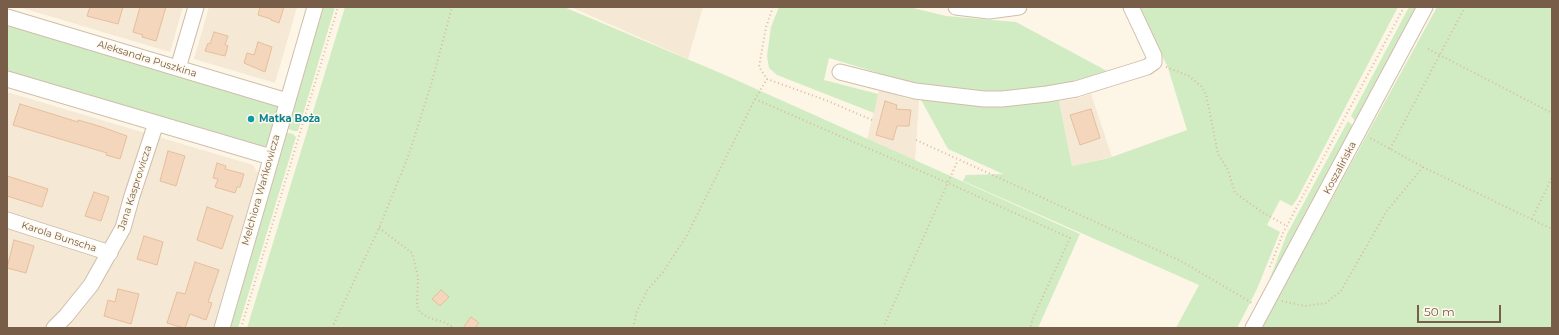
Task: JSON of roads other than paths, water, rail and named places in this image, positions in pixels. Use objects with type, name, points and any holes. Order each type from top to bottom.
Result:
[{"type":"street","points":[[178,68],[196,7]]},
{"type":"street","name":"Melchiora Wańkowicza","points":[[222,328],[315,7]]},
{"type":"street","points":[[956,7],[989,11],[1019,7]]},
{"type":"street","points":[[840,72],[915,91],[959,97],[1002,99],[1076,89],[1147,66],[1154,62],[1154,56],[1131,7]]},
{"type":"street","name":"Koszalińska","points":[[1253,328],[1425,7]]},
{"type":"street","name":"Aleksandra Puszkina","points":[[7,17],[287,101]]},
{"type":"street","points":[[7,79],[271,157]]},
{"type":"street","name":"Jana Kasprowicza","points":[[54,328],[66,316],[91,285],[123,228],[156,123]]},
{"type":"street","name":"Karola Bunscha","points":[[7,220],[110,253]]},
{"type":"place","name":"Matka Boża","points":[[251,119]]}]
